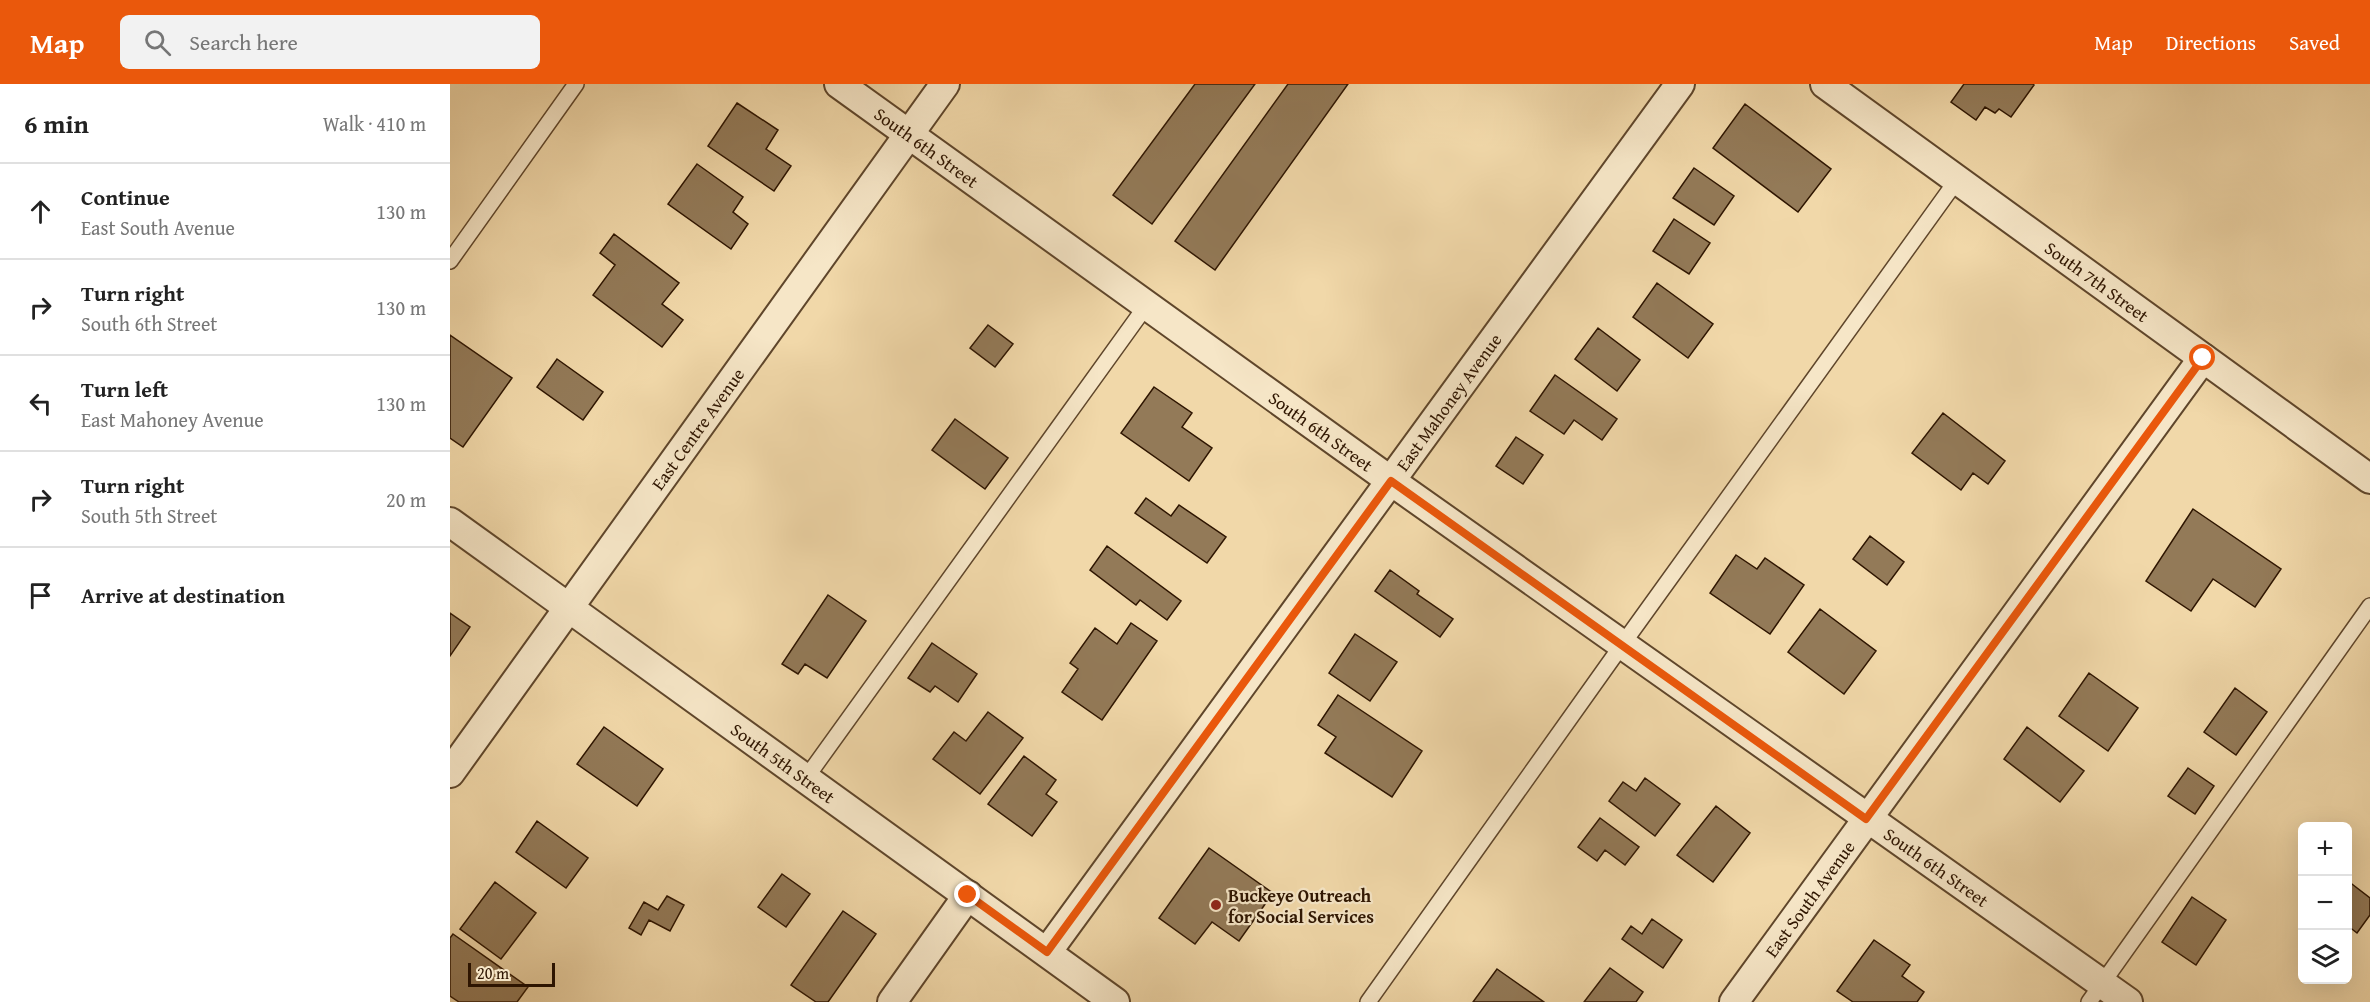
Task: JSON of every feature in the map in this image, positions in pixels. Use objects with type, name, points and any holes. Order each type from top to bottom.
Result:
[{"type":"street","name":"South 6th Street","points":[[839,84],[1146,306],[1866,819],[2096,993],[2128,1002]]},
{"type":"street","name":"East Centre Avenue","points":[[450,773],[945,84]]},
{"type":"street","name":"East Mahoney Avenue","points":[[1047,952],[1680,84]]},
{"type":"street","name":"South 7th Street","points":[[1825,84],[2370,479]]},
{"type":"street","name":"East South Avenue","points":[[1734,1002],[2203,358]]},
{"type":"street","name":"South 5th Street","points":[[450,522],[1115,1002]]},
{"type":"street","points":[[892,1002],[968,895]]},
{"type":"lane","points":[[450,261],[576,84]]},
{"type":"lane","points":[[1368,1002],[1957,180]]},
{"type":"lane","points":[[806,778],[1146,306]]},
{"type":"lane","points":[[2096,993],[2370,606]]},
{"type":"building","points":[[1195,84],[1255,84],[1152,224],[1113,195]]},
{"type":"building","points":[[1288,84],[1348,84],[1215,270],[1175,241]]},
{"type":"building","points":[[1964,84],[2034,85],[2011,117],[1999,109],[1995,113],[1985,107],[1976,120],[1951,102]]},
{"type":"building","points":[[737,103],[778,130],[766,149],[791,166],[774,191],[708,146]]},
{"type":"building","points":[[1745,104],[1831,169],[1798,212],[1713,148]]},
{"type":"building","points":[[697,164],[743,197],[733,212],[748,224],[731,249],[668,204]]},
{"type":"building","points":[[1694,168],[1734,196],[1714,225],[1673,198]]},
{"type":"building","points":[[1674,219],[1710,243],[1689,274],[1653,251]]},
{"type":"building","points":[[614,234],[679,283],[662,304],[683,320],[662,347],[593,295],[615,265],[600,253]]},
{"type":"building","points":[[1657,283],[1713,324],[1688,358],[1633,317]]},
{"type":"building","points":[[988,325],[1013,344],[995,367],[970,348]]},
{"type":"building","points":[[1598,328],[1640,360],[1617,391],[1575,359]]},
{"type":"building","points":[[450,335],[512,378],[463,447],[450,438]]},
{"type":"building","points":[[557,359],[603,392],[583,420],[537,387]]},
{"type":"building","points":[[1555,375],[1617,419],[1602,440],[1574,420],[1564,434],[1530,411]]},
{"type":"building","points":[[1154,387],[1192,413],[1182,427],[1212,448],[1189,481],[1121,433]]},
{"type":"building","points":[[1943,413],[2005,461],[1988,484],[1973,473],[1961,490],[1912,453]]},
{"type":"building","points":[[955,419],[1008,458],[985,489],[932,450]]},
{"type":"building","points":[[1516,437],[1543,455],[1523,484],[1496,466]]},
{"type":"building","points":[[1146,498],[1171,516],[1179,505],[1226,537],[1207,563],[1135,513]]},
{"type":"building","points":[[2193,509],[2281,569],[2255,607],[2213,579],[2191,611],[2146,581]]},
{"type":"building","points":[[1870,536],[1904,562],[1887,585],[1853,559]]},
{"type":"building","points":[[1107,546],[1181,601],[1167,620],[1140,600],[1136,605],[1090,570]]},
{"type":"building","points":[[1736,555],[1757,569],[1765,558],[1804,585],[1770,634],[1710,593]]},
{"type":"building","points":[[1390,570],[1419,591],[1417,594],[1453,619],[1440,637],[1375,591]]},
{"type":"building","points":[[828,595],[866,621],[827,678],[805,664],[798,674],[782,664]]},
{"type":"building","points":[[1820,609],[1876,651],[1844,694],[1788,652]]},
{"type":"building","points":[[450,613],[470,627],[450,656]]},
{"type":"building","points":[[1131,623],[1157,641],[1102,720],[1062,692],[1078,669],[1070,663],[1095,628],[1117,644]]},
{"type":"building","points":[[1355,634],[1397,662],[1370,701],[1329,673]]},
{"type":"building","points":[[932,643],[977,674],[958,702],[935,686],[930,692],[908,678]]},
{"type":"building","points":[[2089,673],[2138,708],[2108,751],[2059,716]]},
{"type":"building","points":[[2235,688],[2267,712],[2236,755],[2204,732]]},
{"type":"building","points":[[1338,695],[1422,751],[1392,797],[1325,753],[1336,737],[1318,725]]},
{"type":"building","points":[[988,712],[1023,738],[980,794],[933,759],[954,732],[966,741]]},
{"type":"building","points":[[604,727],[663,769],[637,806],[577,764]]},
{"type":"building","points":[[2027,727],[2084,771],[2060,802],[2004,759]]},
{"type":"building","points":[[1024,756],[1056,780],[1046,794],[1057,802],[1032,836],[988,804]]},
{"type":"building","points":[[2188,768],[2214,786],[2195,814],[2168,796]]},
{"type":"building","points":[[1645,778],[1680,804],[1655,836],[1609,801],[1623,782],[1636,791]]},
{"type":"building","points":[[1716,806],[1750,833],[1713,882],[1677,855]]},
{"type":"building","points":[[1600,818],[1639,847],[1625,865],[1605,850],[1597,861],[1578,847]]},
{"type":"building","points":[[537,821],[588,858],[566,888],[516,852]]},
{"type":"building","name":"Buckeye Outreach for Social Services","points":[[1209,848],[1273,893],[1239,941],[1212,922],[1195,944],[1159,918]]},
{"type":"building","points":[[782,874],[810,894],[786,927],[758,907]]},
{"type":"building","points":[[495,882],[536,913],[501,959],[460,929]]},
{"type":"building","points":[[2352,884],[2370,898],[2370,915],[2357,933],[2352,929]]},
{"type":"building","points":[[667,896],[684,905],[670,931],[649,920],[641,935],[629,928],[644,902],[658,910]]},
{"type":"building","points":[[2192,897],[2226,920],[2196,965],[2162,942]]},
{"type":"building","points":[[843,911],[876,934],[828,1002],[816,1002],[791,985]]},
{"type":"building","points":[[1652,919],[1682,940],[1663,968],[1622,939],[1631,926],[1642,934]]},
{"type":"building","points":[[453,934],[528,987],[517,1002],[459,1002],[450,996],[450,938]]},
{"type":"building","points":[[1874,940],[1910,965],[1902,976],[1924,992],[1917,1002],[1853,1002],[1837,991]]},
{"type":"building","points":[[1610,968],[1643,992],[1636,1002],[1584,1002]]},
{"type":"building","points":[[1497,969],[1544,1002],[1473,1002]]},
{"type":"place","name":"Buckeye Outreach for Social Services","points":[[1216,905]]},
{"type":"route","points":[[968,895],[1047,952],[1391,481],[1866,819],[2203,358]]}]
